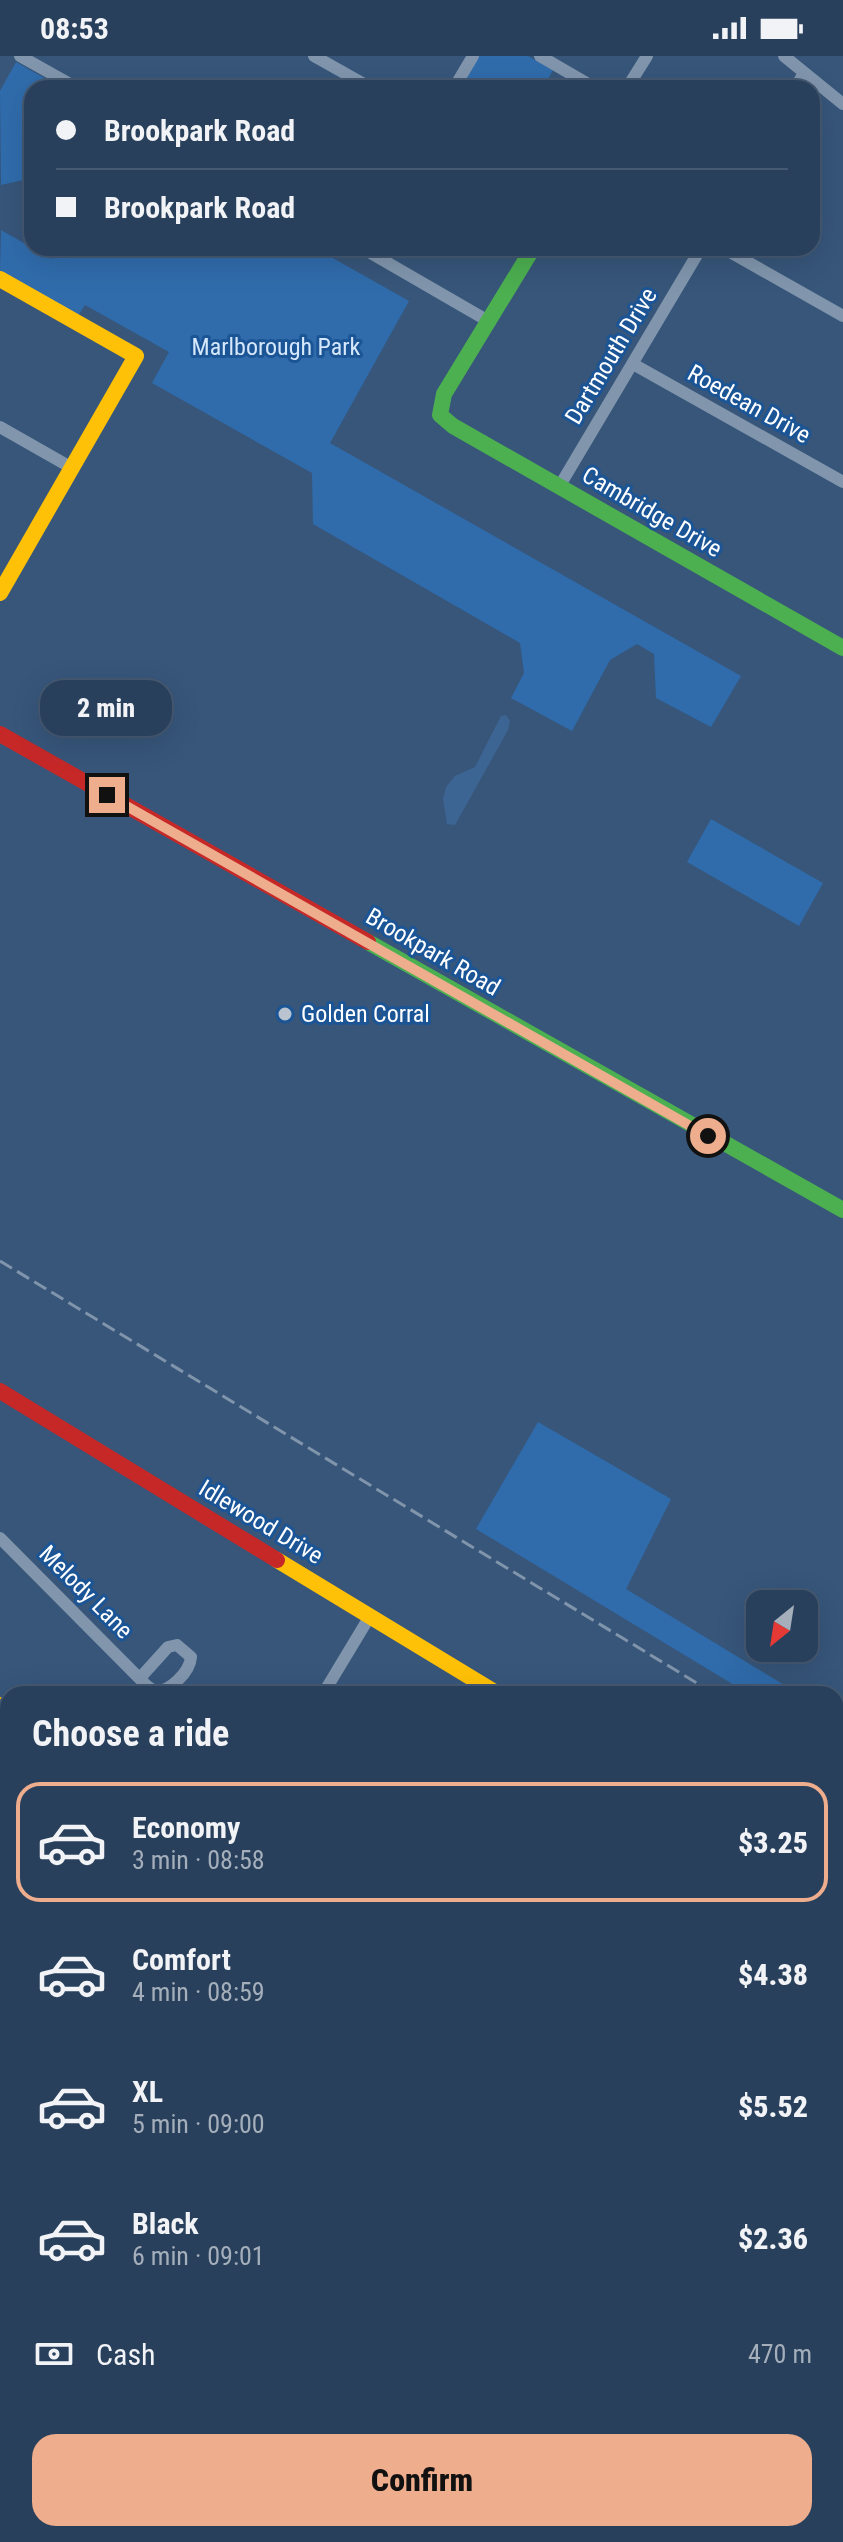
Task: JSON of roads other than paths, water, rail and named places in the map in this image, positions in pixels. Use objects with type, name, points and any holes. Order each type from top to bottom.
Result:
[{"type":"main road","points":[[490,322],[528,256]]},
{"type":"main road","points":[[0,279],[136,356],[3,583]]},
{"type":"main road","name":"Cambridge Drive","points":[[490,322],[444,394],[440,415],[453,426],[843,648]]},
{"type":"main road","name":"Brookpark Road","points":[[0,734],[843,1210]]},
{"type":"main road","name":"Idlewood Drive","points":[[0,1391],[370,1616],[475,1686]]},
{"type":"street","points":[[20,56],[63,80]]},
{"type":"street","points":[[314,56],[357,80]]},
{"type":"street","points":[[459,80],[473,56]]},
{"type":"street","points":[[540,56],[581,80]]},
{"type":"street","points":[[632,80],[647,56]]},
{"type":"street","points":[[784,56],[813,80]]},
{"type":"street","points":[[800,80],[804,73]]},
{"type":"street","points":[[820,86],[843,104]]},
{"type":"street","points":[[376,256],[490,322]]},
{"type":"street","name":"Dartmouth Drive","points":[[559,487],[696,256]]},
{"type":"street","points":[[737,256],[843,316]]},
{"type":"street","name":"Roedean Drive","points":[[633,364],[843,482]]},
{"type":"street","points":[[0,427],[72,468]]},
{"type":"street","name":"Melody Lane","points":[[0,1538],[140,1678]]},
{"type":"street","points":[[328,1686],[370,1616]]},
{"type":"railway","points":[[0,1261],[702,1686]]},
{"type":"place","name":"Golden Corral","points":[[285,1014]]},
{"type":"park label","name":"Marlborough Park","points":[[276,347]]}]
